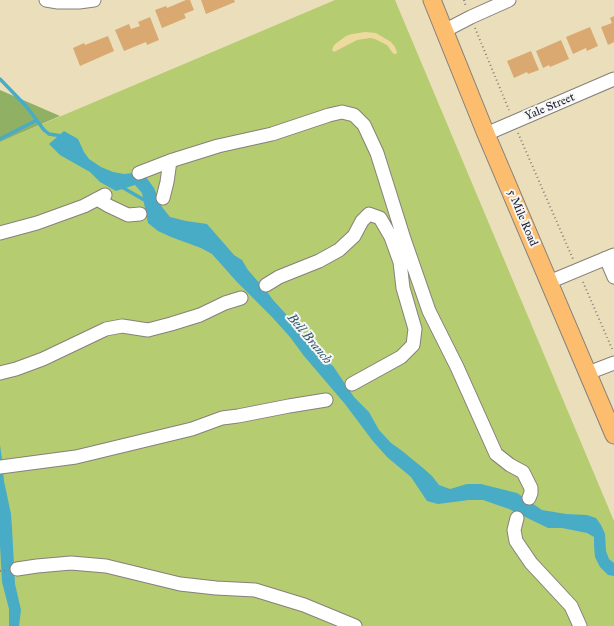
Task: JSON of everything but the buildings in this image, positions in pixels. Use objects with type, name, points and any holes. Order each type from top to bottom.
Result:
[{"type":"main road","name":"5 Mile Road","points":[[435,1],[444,31],[486,134],[614,435]]},
{"type":"street","points":[[46,0],[58,2],[79,2],[94,0]]},
{"type":"street","points":[[444,31],[509,0]]},
{"type":"street","name":"Yale Street","points":[[486,134],[614,79]]},
{"type":"street","points":[[139,173],[170,161],[218,146],[272,134],[329,115],[342,112],[354,115],[364,125],[377,153],[404,239],[429,311],[457,367],[496,454],[510,465],[523,472],[531,488],[529,498]]},
{"type":"street","points":[[163,198],[170,161]]},
{"type":"street","points":[[0,234],[44,221],[84,206],[101,197],[109,206],[128,215],[140,214]]},
{"type":"street","points":[[266,285],[279,277],[319,261],[339,250],[354,236],[362,221],[369,214],[380,218],[391,237],[400,262],[403,288],[415,329],[413,345],[401,357],[352,384]]},
{"type":"street","points":[[549,282],[610,256],[614,277]]},
{"type":"street","points":[[0,374],[42,359],[106,329],[122,326],[148,330],[171,324],[241,298]]},
{"type":"street","points":[[588,373],[614,363]]},
{"type":"street","points":[[0,467],[76,457],[192,429],[222,418],[326,400]]},
{"type":"street","points":[[518,518],[514,530],[516,541],[531,562],[572,606],[580,626]]},
{"type":"street","points":[[17,569],[71,563],[106,566],[180,584],[255,590],[304,605],[355,626]]},
{"type":"path","points":[[464,0],[514,122],[614,354]]},
{"type":"green space","points":[[335,0],[395,0],[614,521],[614,626],[0,626],[0,142]]},
{"type":"green space","points":[[0,90],[60,116],[0,142]]},
{"type":"sand","points":[[365,32],[376,33],[391,42],[395,47],[397,52],[396,54],[392,52],[387,45],[370,38],[357,40],[334,52],[332,50],[334,45],[346,36]]},
{"type":"water","points":[[64,131],[78,139],[89,159],[101,167],[113,172],[124,174],[133,173],[146,177],[154,188],[162,207],[170,217],[207,224],[234,255],[242,260],[248,270],[296,325],[307,342],[323,359],[333,366],[354,397],[369,412],[379,430],[391,443],[432,476],[439,485],[450,489],[467,484],[481,484],[517,493],[542,510],[566,514],[587,515],[596,518],[605,534],[606,551],[609,559],[614,563],[614,576],[608,575],[600,567],[595,557],[594,537],[587,533],[562,528],[548,528],[509,509],[483,500],[469,500],[438,504],[427,501],[411,477],[387,457],[372,440],[345,404],[304,356],[290,337],[212,254],[201,248],[158,231],[148,223],[142,193],[135,185],[116,191],[100,182],[90,172],[60,155],[49,144]]},
{"type":"water","points":[[0,445],[4,481],[11,514],[15,584],[21,610],[19,626],[9,626],[9,609],[2,582],[0,545]]},
{"type":"waterway","name":"Bell Branch","points":[[0,79],[26,106],[44,130],[49,134],[62,136]]},
{"type":"waterway","points":[[0,139],[37,120]]},
{"type":"waterway","name":"Bell Branch","points":[[120,186],[146,201]]}]
